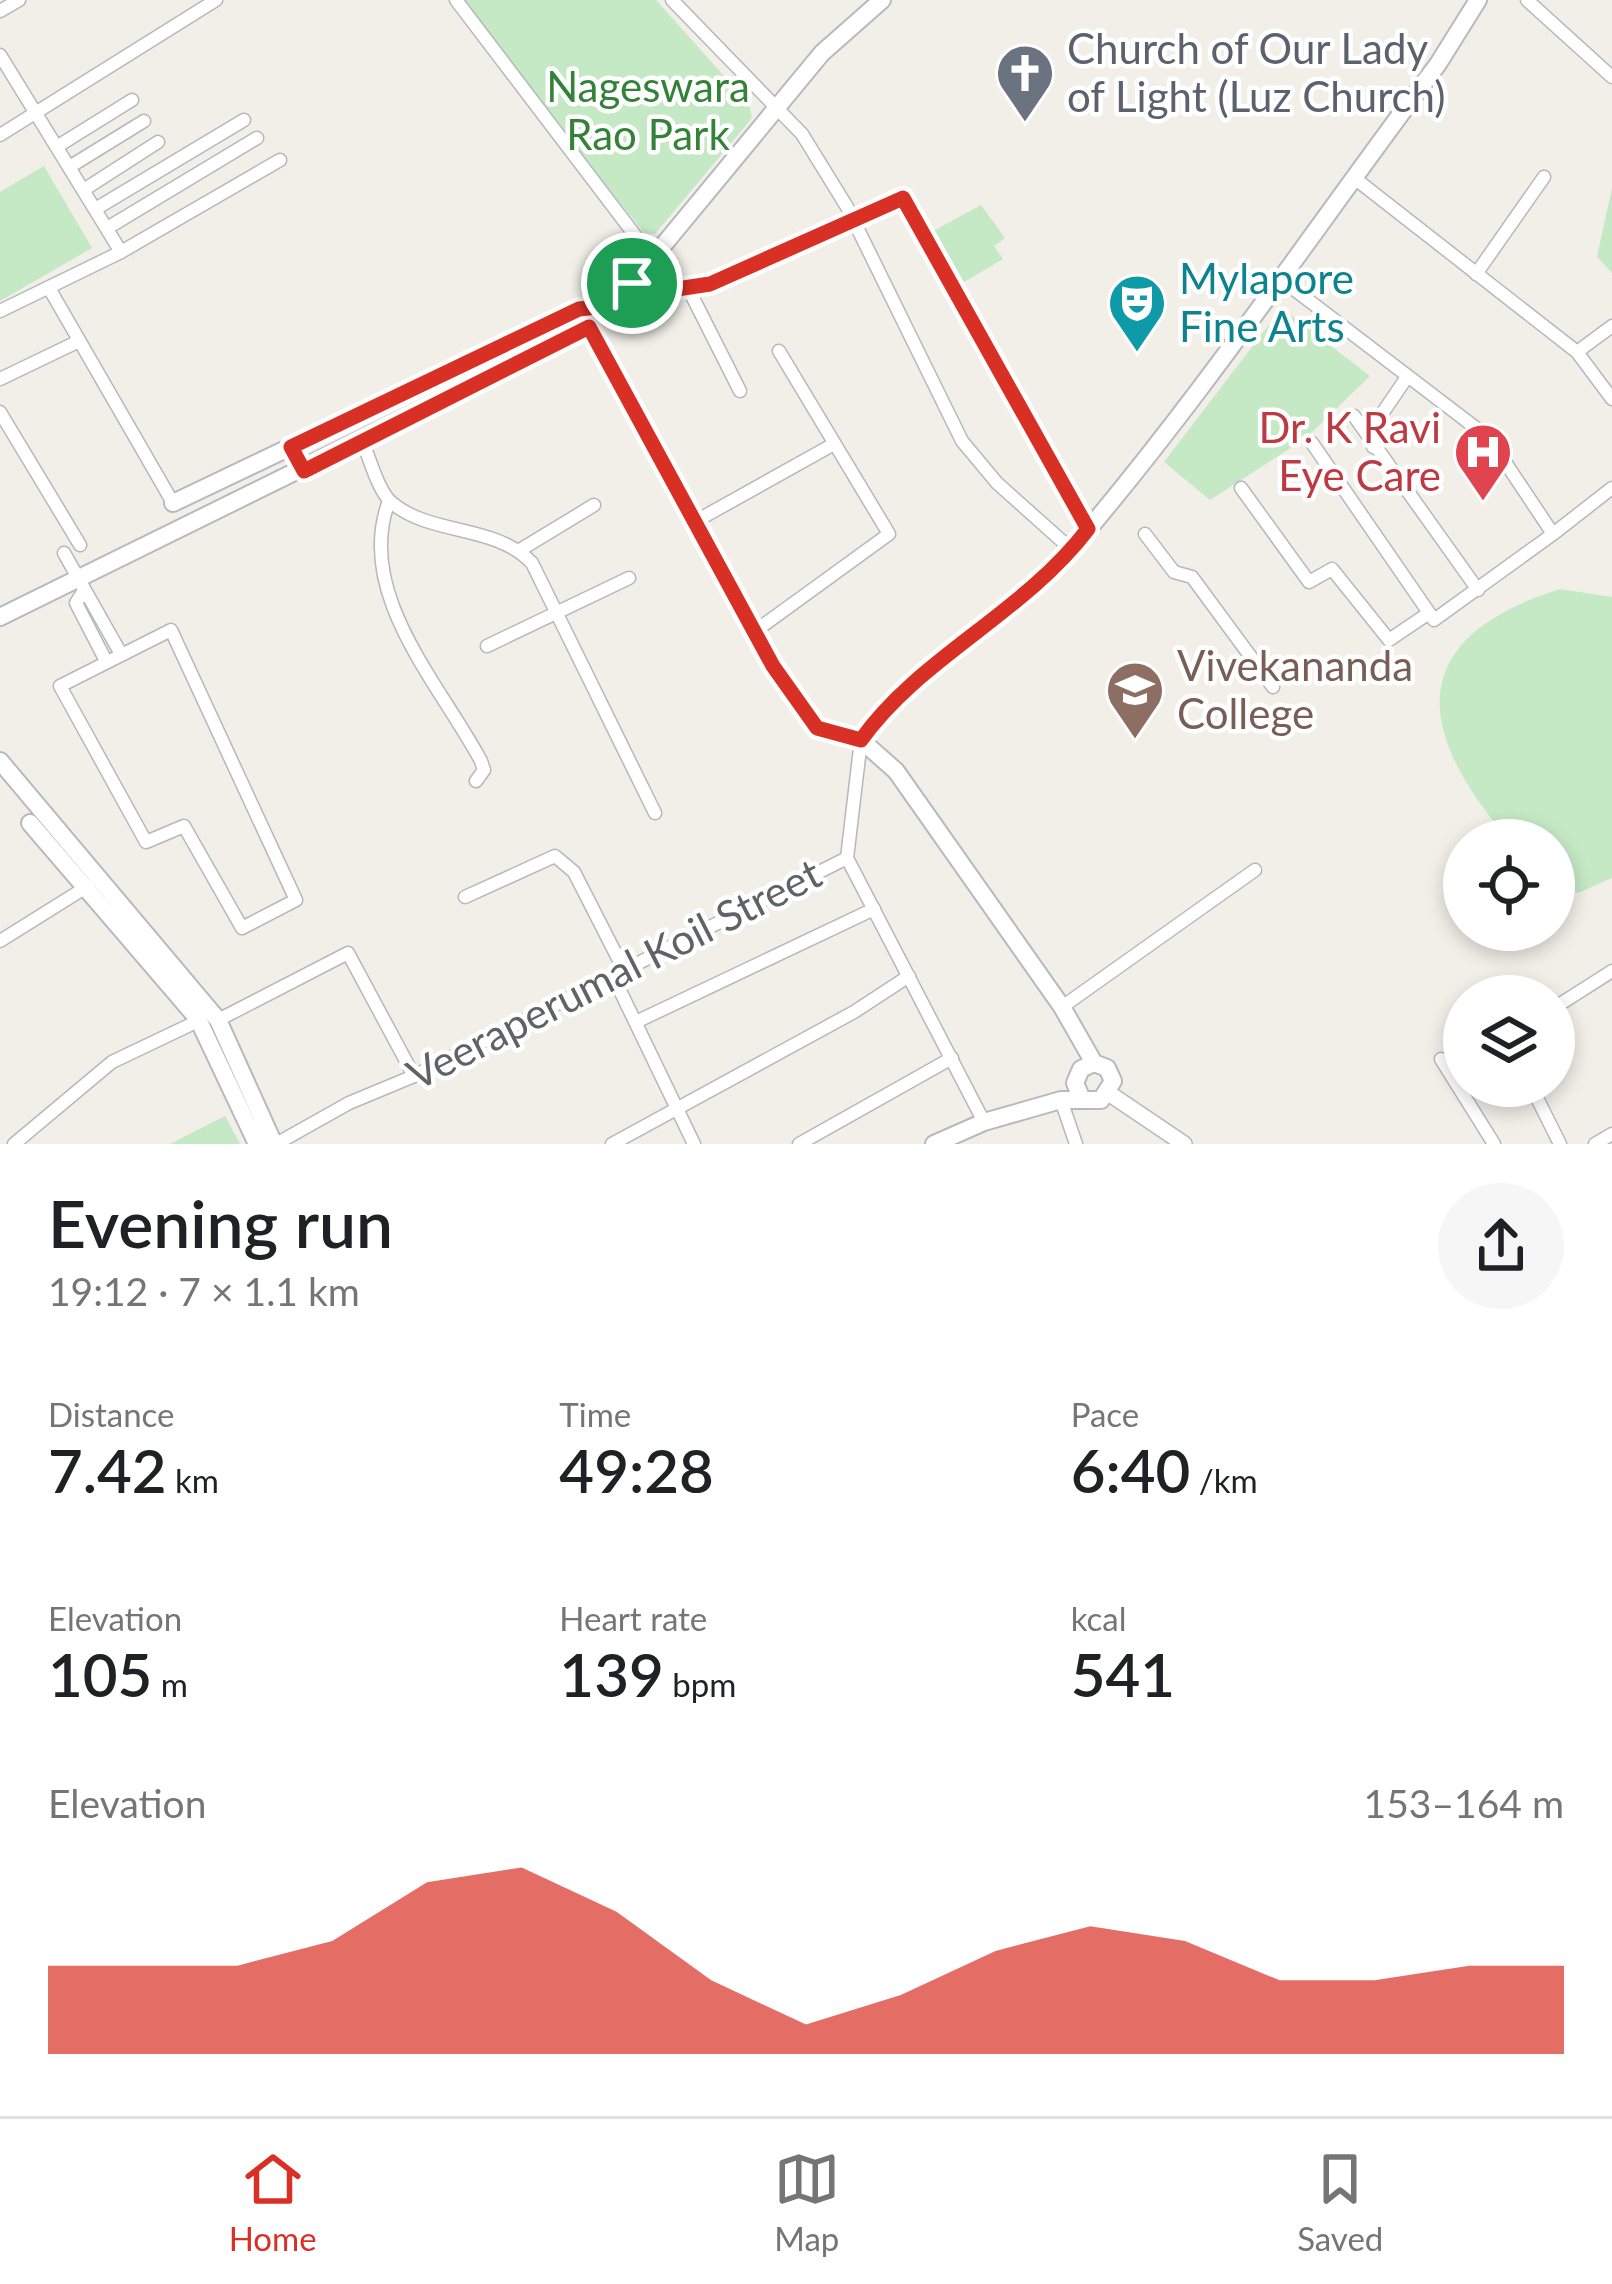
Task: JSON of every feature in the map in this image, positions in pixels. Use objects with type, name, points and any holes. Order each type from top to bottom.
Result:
[{"type":"main road","points":[[173,502],[588,308],[632,283],[822,53],[882,0]]},
{"type":"main road","points":[[861,740],[895,702],[1034,592],[1163,441],[1478,0]]},
{"type":"main road","points":[[588,308],[589,327],[754,632],[817,728],[861,740],[896,771],[1062,1007],[1094,1063],[1108,1068],[1113,1081],[1110,1094],[1091,1101],[1081,1096],[1061,1100],[984,1122],[939,1143]]},
{"type":"main road","points":[[0,617],[80,586],[589,327]]},
{"type":"main road","points":[[291,447],[304,471]]},
{"type":"main road","points":[[0,761],[198,1021],[257,1144]]},
{"type":"main road","points":[[30,823],[218,1020],[275,1144]]},
{"type":"main road","points":[[1081,1096],[1075,1083],[1081,1069],[1094,1063]]},
{"type":"street","points":[[0,11],[19,0]]},
{"type":"street","points":[[188,0],[196,14]]},
{"type":"street","points":[[0,135],[216,0]]},
{"type":"street","points":[[456,0],[652,259]]},
{"type":"street","points":[[672,0],[802,134],[852,221],[962,441],[997,483],[1072,550]]},
{"type":"street","points":[[1527,0],[1612,77]]},
{"type":"street","points":[[0,55],[4,71],[58,146],[121,252]]},
{"type":"street","points":[[58,146],[132,100]]},
{"type":"street","points":[[97,208],[244,120]]},
{"type":"street","points":[[70,166],[144,121]]},
{"type":"street","points":[[109,227],[257,138]]},
{"type":"street","points":[[85,189],[158,142]]},
{"type":"street","points":[[0,311],[121,252],[280,160]]},
{"type":"street","points":[[1353,177],[1577,352],[1612,399]]},
{"type":"street","points":[[1476,274],[1544,177]]},
{"type":"street","points":[[632,283],[657,292],[688,288],[903,198],[1088,529]]},
{"type":"street","points":[[1278,277],[1489,438],[1553,534]]},
{"type":"street","points":[[49,288],[173,502]]},
{"type":"street","points":[[688,288],[740,392]]},
{"type":"street","points":[[1577,352],[1612,326]]},
{"type":"street","points":[[0,380],[77,342]]},
{"type":"street","points":[[754,632],[888,538],[889,531],[779,351]]},
{"type":"street","points":[[1373,447],[1375,424],[1408,377]]},
{"type":"street","points":[[0,412],[80,545]]},
{"type":"street","points":[[1354,416],[1478,590]]},
{"type":"street","points":[[363,442],[389,501],[424,519],[520,550],[559,611],[655,813]]},
{"type":"street","points":[[1312,443],[1432,617]]},
{"type":"street","points":[[696,521],[833,444]]},
{"type":"street","points":[[1241,488],[1309,582],[1332,569],[1389,640],[1478,590],[1612,488]]},
{"type":"street","points":[[389,501],[379,527],[381,573],[428,672],[481,761],[484,770],[476,781]]},
{"type":"street","points":[[520,550],[594,505]]},
{"type":"street","points":[[1145,534],[1174,572],[1192,577],[1273,687]]},
{"type":"street","points":[[64,553],[80,586],[92,595],[121,654]]},
{"type":"street","points":[[488,646],[628,578]]},
{"type":"street","points":[[80,586],[76,603],[106,661]]},
{"type":"street","points":[[168,629],[173,632],[293,904],[238,927],[184,826],[146,842],[61,686],[121,654],[168,629]]},
{"type":"street","name":"Veeraperumal Koil Street","points":[[275,1144],[349,1102],[414,1076],[847,858],[861,740]]},
{"type":"street","points":[[465,897],[555,856],[574,872],[694,1144]]},
{"type":"street","points":[[847,858],[984,1122]]},
{"type":"street","points":[[1062,1007],[1256,870]]},
{"type":"street","points":[[0,941],[91,883]]},
{"type":"street","points":[[638,1022],[874,909]]},
{"type":"street","points":[[218,1020],[348,953],[414,1076]]},
{"type":"street","points":[[1575,995],[1612,971]]},
{"type":"street","points":[[612,1144],[854,1012],[909,976]]},
{"type":"street","points":[[14,1144],[112,1062],[198,1021]]},
{"type":"street","points":[[799,1144],[952,1058]]},
{"type":"street","points":[[1441,1059],[1494,1144]]},
{"type":"street","points":[[1110,1094],[1184,1144]]},
{"type":"street","points":[[1061,1100],[1076,1144]]},
{"type":"street","points":[[1542,1107],[1560,1144]]},
{"type":"street","points":[[1595,1144],[1612,1134]]},
{"type":"green space","name":"Nageswara Rao Park","points":[[457,0],[656,0],[749,104],[752,118],[655,234],[644,233]]},
{"type":"green space","points":[[44,166],[92,248],[0,301],[0,192]]},
{"type":"green space","points":[[1612,188],[1612,273],[1597,257]]},
{"type":"green space","points":[[981,205],[1005,238],[994,246],[1003,259],[954,288],[926,235]]},
{"type":"green space","points":[[1287,312],[1370,376],[1306,438],[1210,500],[1164,462],[1278,313]]},
{"type":"green space","points":[[1560,589],[1612,597],[1612,878],[1578,893],[1575,819],[1493,819],[1455,761],[1442,725],[1440,692],[1450,661],[1473,633],[1509,609]]},
{"type":"green space","points":[[225,1116],[240,1144],[170,1144]]},
{"type":"place","name":"Church of Our Lady of Light (Luz Church)","points":[[1025,124]]},
{"type":"place","name":"Mylapore Fine Arts","points":[[1137,354]]},
{"type":"place","name":"Dr. K Ravi Eye Care","points":[[1483,503]]},
{"type":"place","name":"Vivekananda College","points":[[1135,741]]},
{"type":"route","points":[[903,198],[950,290],[1088,529],[1034,592],[895,702],[861,740],[841,739],[817,728],[773,666],[589,327],[304,471],[291,447],[579,309],[597,307],[632,283],[657,292],[710,284],[903,198]]}]
